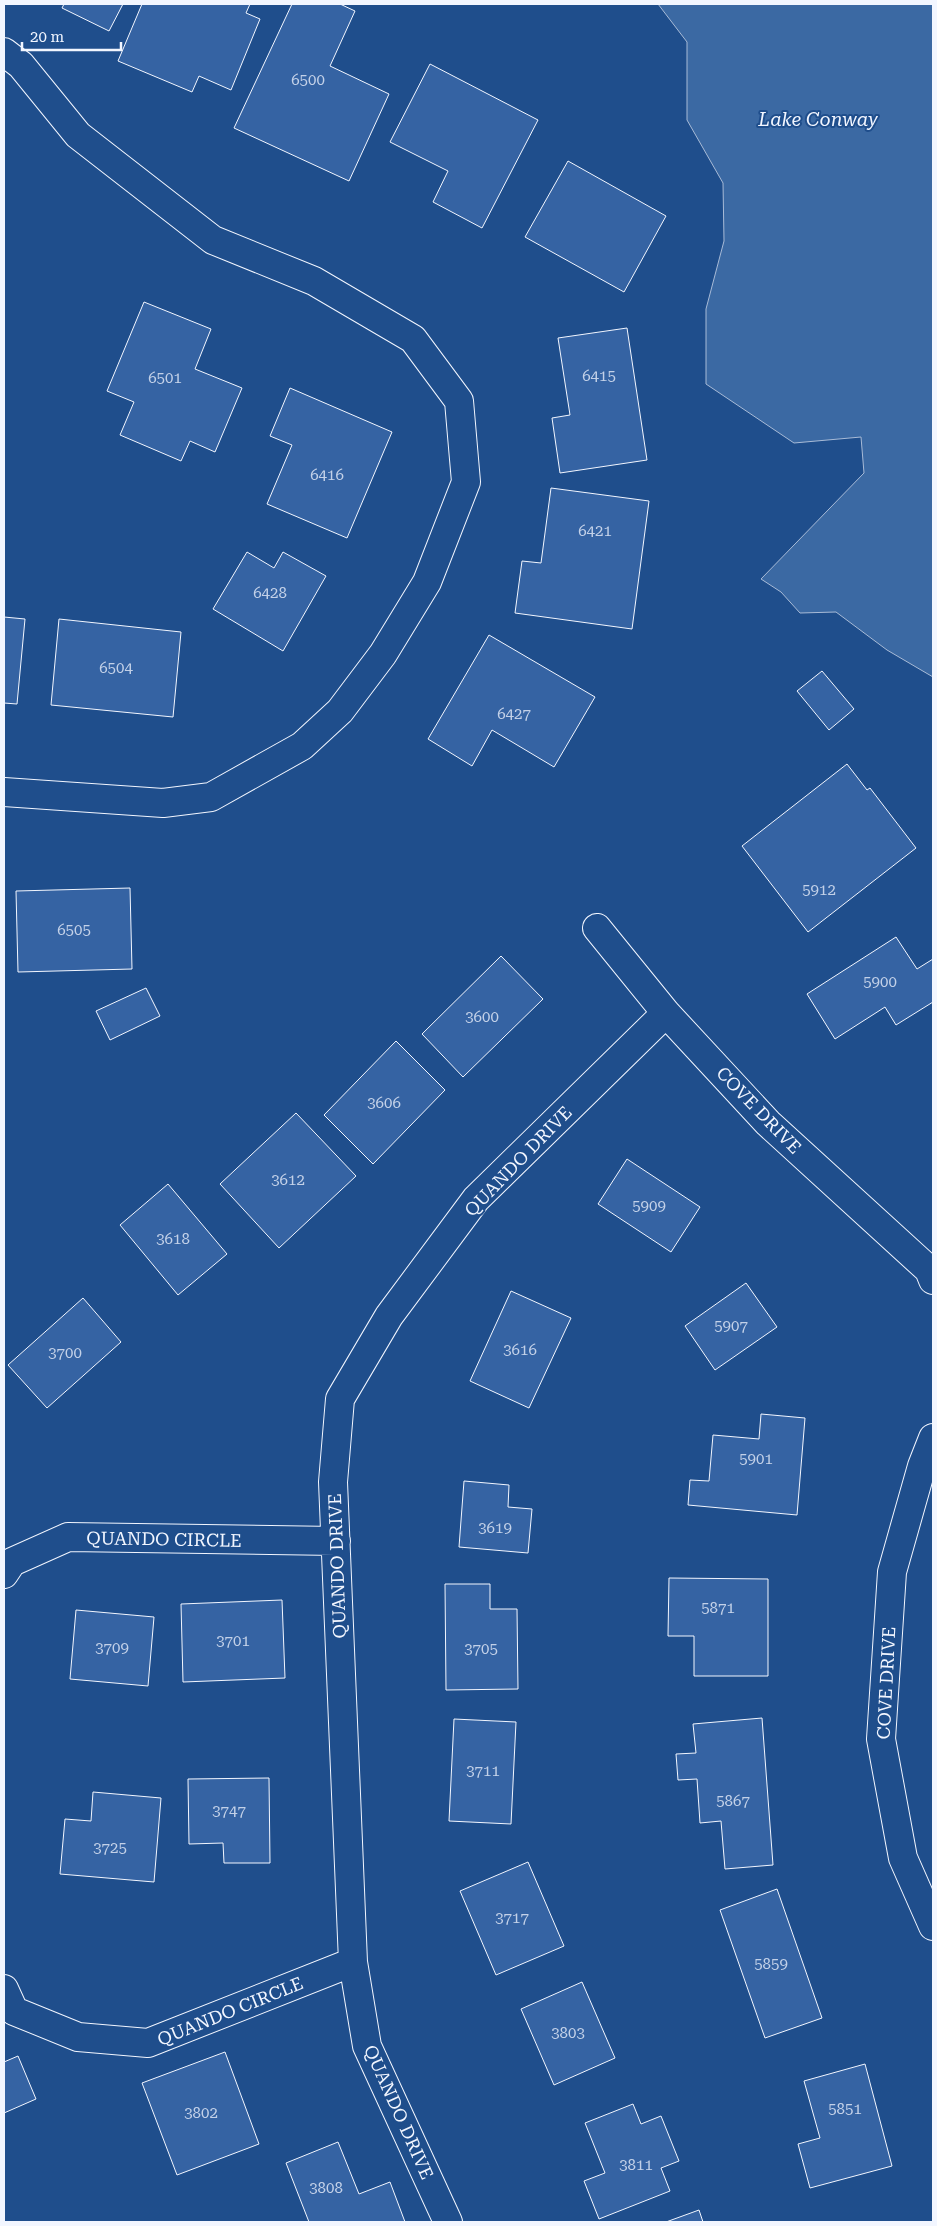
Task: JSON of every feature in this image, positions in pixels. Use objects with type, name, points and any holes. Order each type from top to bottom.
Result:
[{"type":"street","points":[[4,52],[21,65],[78,135],[213,240],[314,281],[414,339],[459,402],[466,482],[427,582],[383,654],[340,711],[302,746],[211,797],[163,803],[4,792]]},
{"type":"street","name":"COVE DRIVE","points":[[597,928],[666,1013],[768,1123],[929,1270],[933,1280]]},
{"type":"street","name":"QUANDO DRIVE","points":[[448,2222],[367,2046],[353,1962],[333,1482],[340,1399],[389,1316],[476,1199],[666,1013]]},
{"type":"street","name":"COVE DRIVE","points":[[933,1438],[922,1466],[892,1572],[881,1739],[904,1858],[933,1926]]},
{"type":"street","name":"QUANDO CIRCLE","points":[[4,1574],[12,1562],[68,1538],[336,1541]]},
{"type":"street","name":"QUANDO CIRCLE","points":[[4,1989],[14,2011],[78,2037],[148,2044],[353,1962]]},
{"type":"water","name":"Lake Conway","points":[[658,4],[933,4],[933,677],[887,650],[836,612],[800,613],[781,592],[761,579],[864,473],[861,437],[794,443],[706,384],[706,309],[724,241],[723,183],[687,120],[687,42]]},
{"type":"building","points":[[64,4],[123,4],[109,31],[62,8]]},
{"type":"building","points":[[142,4],[250,4],[246,13],[260,19],[231,90],[199,76],[192,92],[118,61]]},
{"type":"building","points":[[292,4],[340,4],[355,11],[330,66],[389,94],[349,181],[234,128]]},
{"type":"building","points":[[430,64],[538,120],[482,228],[433,202],[448,171],[390,142]]},
{"type":"building","points":[[568,161],[666,216],[624,292],[525,237]]},
{"type":"building","points":[[144,302],[211,329],[195,369],[242,388],[215,452],[190,441],[181,461],[120,435],[134,402],[107,391]]},
{"type":"building","points":[[627,328],[647,460],[560,473],[552,418],[570,415],[558,338]]},
{"type":"building","points":[[290,388],[392,432],[347,538],[267,504],[292,445],[270,436]]},
{"type":"building","points":[[551,488],[649,501],[632,629],[515,613],[522,561],[541,563]]},
{"type":"building","points":[[247,552],[274,568],[283,552],[326,576],[283,651],[213,609]]},
{"type":"building","points":[[4,617],[25,619],[17,704],[4,703]]},
{"type":"building","points":[[59,619],[181,632],[173,717],[51,705]]},
{"type":"building","points":[[489,635],[595,697],[554,767],[492,730],[472,766],[428,739]]},
{"type":"building","points":[[822,671],[854,709],[829,730],[797,691]]},
{"type":"building","points":[[847,764],[867,790],[870,788],[916,848],[808,932],[742,846]]},
{"type":"building","points":[[130,888],[132,969],[18,972],[16,891]]},
{"type":"building","points":[[896,937],[917,969],[933,959],[933,1002],[896,1025],[885,1007],[835,1039],[807,994]]},
{"type":"building","points":[[501,956],[543,999],[463,1077],[422,1034]]},
{"type":"building","points":[[146,988],[160,1016],[110,1040],[96,1011]]},
{"type":"building","points":[[396,1041],[445,1090],[373,1164],[324,1115]]},
{"type":"building","points":[[296,1113],[356,1176],[279,1248],[220,1184]]},
{"type":"building","points":[[627,1159],[700,1207],[671,1252],[598,1204]]},
{"type":"building","points":[[168,1184],[227,1254],[178,1295],[120,1225]]},
{"type":"building","points":[[746,1283],[777,1327],[715,1370],[685,1326]]},
{"type":"building","points":[[511,1291],[571,1318],[529,1408],[470,1381]]},
{"type":"building","points":[[83,1298],[121,1342],[47,1408],[8,1365]]},
{"type":"building","points":[[761,1414],[805,1418],[797,1515],[688,1505],[690,1480],[709,1481],[713,1435],[759,1439]]},
{"type":"building","points":[[464,1481],[509,1485],[508,1507],[532,1509],[528,1553],[459,1547]]},
{"type":"building","points":[[669,1578],[768,1579],[768,1676],[694,1676],[694,1636],[668,1636]]},
{"type":"building","points":[[445,1584],[490,1584],[490,1609],[517,1609],[518,1689],[446,1690]]},
{"type":"building","points":[[282,1600],[285,1678],[183,1682],[181,1604]]},
{"type":"building","points":[[76,1610],[154,1617],[148,1686],[70,1679]]},
{"type":"building","points":[[762,1718],[773,1865],[725,1869],[721,1821],[700,1823],[697,1779],[678,1780],[676,1754],[696,1753],[693,1724]]},
{"type":"building","points":[[454,1719],[516,1722],[511,1824],[449,1821]]},
{"type":"building","points":[[269,1778],[270,1863],[224,1863],[223,1843],[189,1844],[188,1779]]},
{"type":"building","points":[[93,1792],[161,1798],[154,1882],[60,1874],[65,1819],[91,1821]]},
{"type":"building","points":[[528,1862],[564,1946],[496,1975],[460,1891]]},
{"type":"building","points":[[777,1889],[822,2018],[765,2038],[720,1910]]},
{"type":"building","points":[[582,1982],[615,2058],[554,2085],[521,2009]]},
{"type":"building","points":[[225,2052],[259,2144],[177,2175],[142,2083]]},
{"type":"building","points":[[18,2056],[36,2099],[4,2113],[4,2062]]},
{"type":"building","points":[[865,2064],[892,2166],[810,2188],[798,2144],[820,2138],[804,2081]]},
{"type":"building","points":[[633,2104],[641,2124],[661,2116],[679,2161],[661,2168],[670,2191],[599,2219],[584,2181],[605,2173],[585,2123]]},
{"type":"building","points":[[338,2142],[359,2194],[390,2182],[405,2222],[309,2222],[286,2163]]},
{"type":"building","points":[[699,2210],[703,2222],[666,2222]]}]
